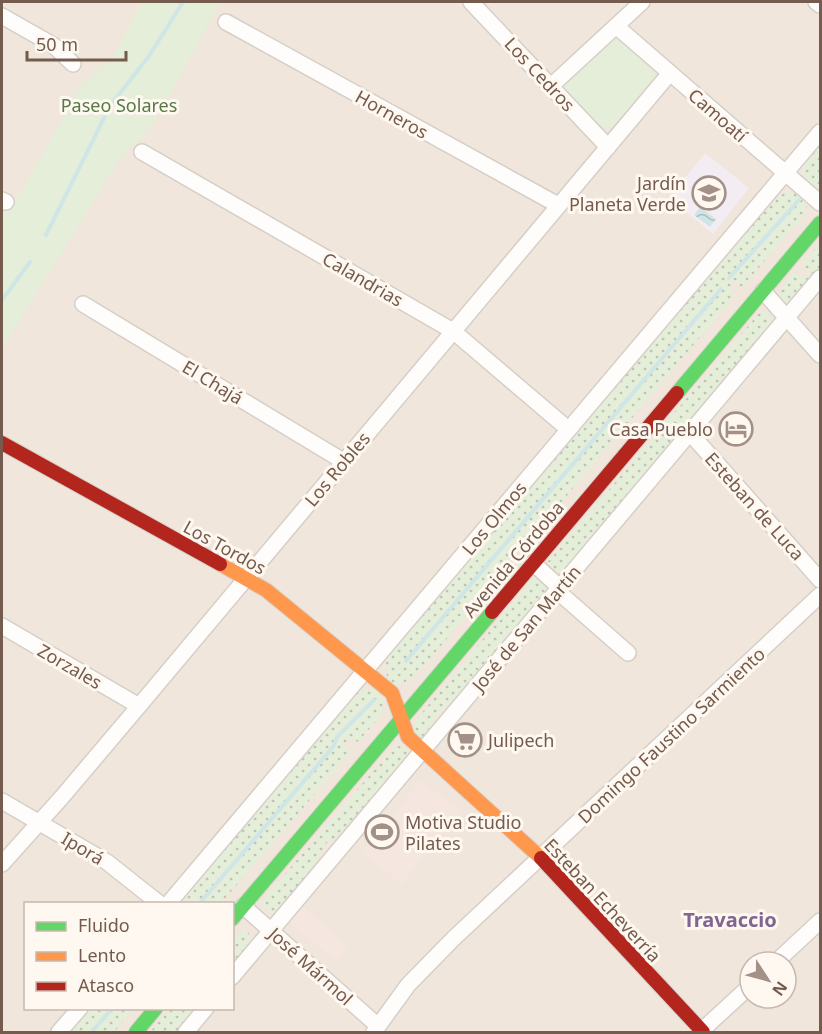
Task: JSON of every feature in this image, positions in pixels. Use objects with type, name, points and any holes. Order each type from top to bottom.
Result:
[{"type":"main road","name":"Avenida Córdoba","points":[[234,917],[820,223]]},
{"type":"main road","name":"Los Tordos","points":[[2,443],[266,590],[392,693],[401,718]]},
{"type":"main road","name":"Esteban Echeverría","points":[[401,718],[408,737],[540,857],[701,1032]]},
{"type":"main road","points":[[136,1032],[154,1010]]},
{"type":"street","name":"Los Cedros","points":[[471,2],[608,147]]},
{"type":"street","points":[[551,86],[642,2]]},
{"type":"street","points":[[816,2],[820,5]]},
{"type":"street","points":[[2,16],[53,45],[73,64]]},
{"type":"street","name":"Horneros","points":[[226,22],[558,206]]},
{"type":"street","name":"Camoatí","points":[[616,26],[820,203]]},
{"type":"street","name":"Los Robles","points":[[2,864],[139,706],[670,73]]},
{"type":"street","name":"Los Olmos","points":[[169,902],[820,132]]},
{"type":"street","name":"Calandrias","points":[[142,152],[453,331],[568,429]]},
{"type":"street","name":"José de San Martín","points":[[234,975],[820,278]]},
{"type":"street","points":[[763,291],[820,355]]},
{"type":"street","name":"El Chajá","points":[[83,304],[344,461]]},
{"type":"street","name":"Esteban de Luca","points":[[690,433],[820,580]]},
{"type":"street","points":[[533,563],[559,588],[563,596],[628,653]]},
{"type":"street","name":"Domingo Faustino Sarmiento","points":[[376,1029],[408,985],[453,939],[820,595]]},
{"type":"street","name":"Zorzales","points":[[2,626],[139,706]]},
{"type":"street","name":"Iporá","points":[[2,801],[107,862],[159,902]]},
{"type":"street","name":"José Mármol","points":[[243,906],[376,1029]]},
{"type":"street","points":[[789,950],[820,921]]},
{"type":"street","points":[[701,1032],[738,997]]},
{"type":"street","points":[[59,1032],[78,1010]]},
{"type":"street","points":[[186,1032],[204,1010]]},
{"type":"shaded area","points":[[2,2],[820,2],[820,1032],[2,1032]]},
{"type":"shaded area","name":"Jardín Planeta Verde","points":[[705,153],[749,188],[713,234],[669,198]]},
{"type":"shaded area","points":[[421,780],[461,810],[402,884],[362,853]]},
{"type":"shaded area","points":[[302,906],[348,945],[335,961],[289,921]]},
{"type":"green space","name":"Paseo Solares","points":[[142,2],[221,2],[150,130],[121,157],[2,349],[2,215],[24,188],[79,89],[114,55]]},
{"type":"green space","points":[[619,36],[655,75],[655,81],[617,124],[610,127],[595,122],[588,116],[563,89],[563,84],[612,37]]},
{"type":"green space","points":[[820,144],[820,186],[816,188],[803,175],[803,165]]},
{"type":"green space","points":[[785,192],[803,198],[807,204],[803,216],[742,287],[734,281],[729,289],[736,294],[418,673],[396,685],[387,679],[386,660],[405,636],[685,301],[772,201]]},
{"type":"green space","points":[[820,242],[820,267],[804,289],[790,302],[782,301],[779,295],[793,273],[805,279],[811,272],[803,266],[803,263]]},
{"type":"green space","points":[[766,311],[773,319],[770,328],[569,567],[560,575],[554,576],[546,570],[546,564],[760,312]]},
{"type":"green space","points":[[536,577],[544,582],[549,590],[463,692],[436,716],[423,738],[413,730],[416,720]]},
{"type":"green space","points":[[374,689],[384,700],[381,715],[358,742],[350,737],[343,746],[351,752],[222,902],[183,902],[323,729],[357,691]]},
{"type":"green space","points":[[397,746],[406,747],[409,755],[401,767],[340,838],[328,841],[316,860],[316,867],[272,915],[261,905],[267,895]]},
{"type":"green space","points":[[243,931],[249,933],[250,942],[234,964],[234,936]]},
{"type":"green space","points":[[90,1010],[133,1010],[114,1032],[71,1032]]},
{"type":"green space","points":[[169,1010],[196,1010],[176,1032],[150,1032]]},
{"type":"water","points":[[700,207],[716,219],[710,227],[694,215]]},
{"type":"waterway","points":[[46,235],[110,106],[149,56],[183,2]]},
{"type":"waterway","points":[[729,278],[799,200]]},
{"type":"waterway","points":[[2,300],[30,262]]},
{"type":"waterway","points":[[406,661],[721,289]]},
{"type":"waterway","points":[[201,902],[333,747],[337,737],[374,700]]},
{"type":"waterway","points":[[92,1032],[110,1010]]},
{"type":"traffic: fast","points":[[677,393],[820,223]]},
{"type":"traffic: fast","points":[[234,917],[492,612]]},
{"type":"traffic: fast","points":[[136,1032],[154,1010]]},
{"type":"traffic: slow","points":[[220,564],[266,590],[392,693],[408,737],[541,858]]},
{"type":"traffic: jam","points":[[492,612],[677,393]]},
{"type":"traffic: jam","points":[[2,443],[220,564]]},
{"type":"traffic: jam","points":[[541,858],[703,1032]]},
{"type":"place","name":"Jardín Planeta Verde","points":[[709,193]]},
{"type":"place","name":"Casa Pueblo","points":[[736,429]]},
{"type":"place","name":"Julipech","points":[[465,740]]},
{"type":"place","name":"Motiva Studio Pilates","points":[[382,832]]},
{"type":"district","name":"Travaccio","points":[[730,919]]}]
